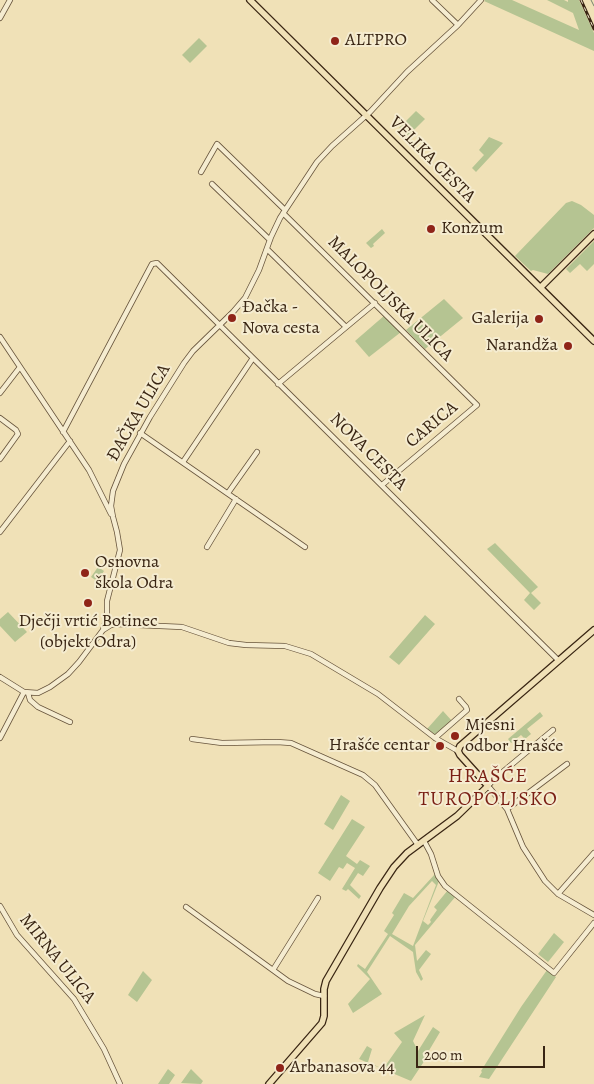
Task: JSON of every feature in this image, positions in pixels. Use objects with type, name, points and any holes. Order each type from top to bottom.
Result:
[{"type":"main road","name":"VELIKA CESTA","points":[[250,0],[594,341]]},
{"type":"main road","points":[[541,287],[594,234]]},
{"type":"main road","points":[[269,1084],[320,1026],[324,1016],[324,987],[328,978],[397,863],[457,816],[485,791],[488,786],[460,756],[458,751],[462,743],[594,630]]},
{"type":"street","points":[[0,18],[10,0]]},
{"type":"street","points":[[432,0],[458,25]]},
{"type":"street","name":"ĐAČKA ULICA","points":[[103,630],[107,617],[107,601],[120,550],[113,517],[112,494],[119,473],[140,433],[193,351],[238,308],[248,292],[284,212],[322,156],[407,72],[458,25],[481,0]]},
{"type":"street","points":[[201,172],[216,144],[284,212]]},
{"type":"street","points":[[212,184],[270,240]]},
{"type":"street","name":"MALOPOLJSKA ULICA","points":[[284,212],[477,405]]},
{"type":"street","points":[[267,249],[346,327]]},
{"type":"street","name":"NOVA CESTA","points":[[64,432],[154,262],[558,660]]},
{"type":"street","points":[[278,384],[375,303]]},
{"type":"street","points":[[0,338],[89,470],[113,517]]},
{"type":"street","points":[[183,462],[253,358]]},
{"type":"street","points":[[0,393],[20,367]]},
{"type":"street","name":"CARICA","points":[[382,485],[477,405]]},
{"type":"street","points":[[0,418],[16,430],[18,434],[0,459]]},
{"type":"street","points":[[140,433],[305,547]]},
{"type":"street","points":[[0,532],[70,441]]},
{"type":"street","points":[[228,493],[256,452]]},
{"type":"street","points":[[103,496],[107,498],[112,494]]},
{"type":"street","points":[[207,547],[236,499]]},
{"type":"street","points":[[107,617],[116,624]]},
{"type":"street","points":[[26,693],[43,691],[68,674],[103,630],[116,624],[182,627],[234,644],[280,645],[301,650],[378,694],[434,738],[458,751]]},
{"type":"street","points":[[0,677],[26,693],[30,700],[38,707],[70,722]]},
{"type":"street","points":[[0,738],[26,693]]},
{"type":"street","points":[[434,738],[467,710],[459,699]]},
{"type":"street","points":[[553,730],[488,786],[507,809],[528,856],[545,881],[558,894],[594,915]]},
{"type":"street","points":[[192,738],[222,743],[291,743],[363,775],[374,785],[418,845]]},
{"type":"street","points":[[507,809],[567,764]]},
{"type":"street","points":[[424,841],[431,854],[438,876],[445,886],[554,973],[594,923]]},
{"type":"street","points":[[558,894],[594,853]]},
{"type":"street","points":[[273,970],[318,898]]},
{"type":"street","name":"MIRNA ULICA","points":[[0,906],[17,935],[74,999],[104,1049],[120,1084]]},
{"type":"street","points":[[186,907],[295,985],[324,996]]},
{"type":"green space","points":[[512,0],[579,30],[573,13],[547,0],[564,0],[568,2],[568,0],[579,0],[594,33],[594,51],[484,1]]},
{"type":"green space","points":[[199,38],[207,46],[190,63],[182,55]]},
{"type":"green space","points":[[416,111],[425,119],[408,136],[399,128]]},
{"type":"green space","points":[[489,137],[503,143],[476,172],[472,168],[484,155],[479,150]]},
{"type":"green space","points":[[572,201],[594,215],[594,228],[548,274],[531,271],[515,256],[566,203]]},
{"type":"green space","points":[[382,229],[385,233],[371,248],[366,243]]},
{"type":"green space","points":[[594,241],[594,264],[587,271],[580,264],[570,273],[566,269]]},
{"type":"green space","points":[[444,299],[463,318],[425,349],[406,330]]},
{"type":"green space","points":[[385,315],[401,332],[369,357],[355,341]]},
{"type":"green space","points":[[495,543],[538,587],[531,593],[541,603],[534,610],[524,600],[530,593],[487,549]]},
{"type":"green space","points":[[98,567],[104,571],[97,581],[91,577]]},
{"type":"green space","points":[[8,612],[27,632],[15,642],[0,626],[0,619]]},
{"type":"green space","points":[[425,615],[435,624],[399,665],[389,657]]},
{"type":"green space","points":[[443,711],[452,721],[438,734],[434,734],[427,729]]},
{"type":"green space","points":[[540,712],[543,716],[527,729],[531,734],[525,739],[521,735],[511,743],[508,739]]},
{"type":"green space","points":[[341,795],[350,801],[333,830],[324,824]]},
{"type":"green space","points":[[352,819],[365,827],[346,856],[357,864],[360,860],[370,866],[363,876],[358,873],[350,885],[361,896],[359,899],[348,889],[346,891],[342,889],[355,868],[347,863],[343,869],[339,867],[330,881],[318,873]]},
{"type":"green space","points":[[435,874],[439,881],[423,921],[428,925],[437,910],[434,907],[448,890],[456,896],[415,945],[417,961],[426,950],[431,954],[419,970],[423,979],[421,981],[416,972],[413,952],[390,936],[367,972],[382,994],[353,1013],[348,1004],[370,979],[357,966],[358,964],[365,969],[388,934],[384,931],[404,893],[413,898]],"holes":[[[432,881],[436,885],[413,946],[392,934],[409,906]]]},
{"type":"green space","points":[[554,933],[564,942],[548,962],[538,954]]},
{"type":"green space","points":[[547,970],[556,977],[489,1079],[479,1077],[521,1007]]},
{"type":"green space","points":[[143,971],[152,980],[137,1002],[128,995]]},
{"type":"green space","points":[[425,1015],[413,1041],[418,1051],[433,1027],[440,1032],[411,1081],[359,1059],[367,1046],[372,1049],[368,1062],[383,1069],[402,1042],[394,1033]]},
{"type":"green space","points":[[168,1069],[175,1075],[169,1084],[158,1084]]},
{"type":"green space","points":[[191,1069],[203,1081],[201,1084],[181,1083]]},
{"type":"waterway","points":[[591,0],[594,6]]},
{"type":"railway","points":[[581,0],[594,29]]},
{"type":"place","name":"ALTPRO","points":[[335,41]]},
{"type":"place","name":"Konzum","points":[[431,229]]},
{"type":"place","name":"Đačka - Nova cesta","points":[[232,318]]},
{"type":"place","name":"Galerija","points":[[539,319]]},
{"type":"place","name":"Narandža","points":[[568,346]]},
{"type":"place","name":"Osnovna škola Odra","points":[[85,573]]},
{"type":"place","name":"Dječji vrtić Botinec (objekt Odra)","points":[[88,603]]},
{"type":"place","name":"Mjesni odbor Hrašće","points":[[455,736]]},
{"type":"place","name":"Hrašće centar","points":[[440,746]]},
{"type":"place","name":"Arbanasova 44","points":[[280,1068]]},
{"type":"district","name":"HRAŠĆE TUROPOLJSKO","points":[[488,788]]}]
